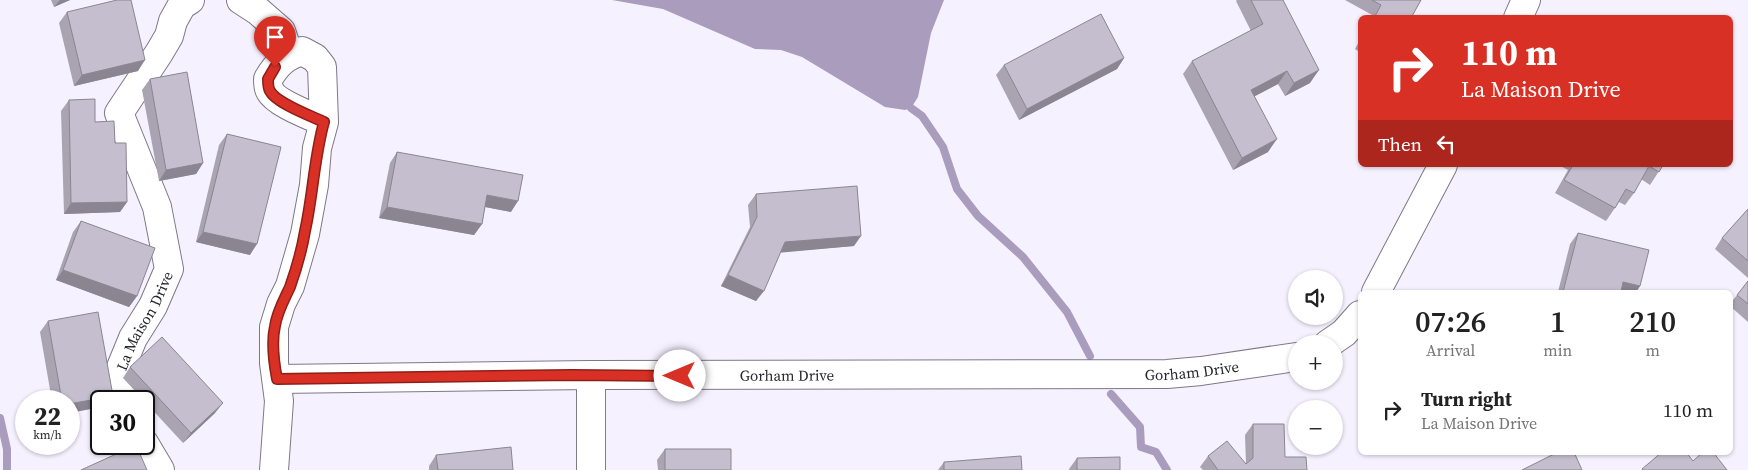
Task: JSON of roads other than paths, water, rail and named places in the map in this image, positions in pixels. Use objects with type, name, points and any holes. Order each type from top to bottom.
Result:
[{"type":"street","points":[[241,0],[282,31],[288,55]]},
{"type":"street","points":[[1519,15],[1526,0]]},
{"type":"street","name":"La Maison Drive","points":[[121,390],[117,376],[133,338],[153,306],[169,269],[157,207],[119,113],[159,54],[184,2]]},
{"type":"street","points":[[274,470],[279,401],[274,363],[274,327],[281,304],[290,286],[305,234],[314,185],[317,148],[324,122],[322,67],[315,58],[302,50],[288,55],[275,67],[268,79],[270,92],[279,100],[295,109],[324,122]]},
{"type":"street","points":[[1377,290],[1442,167]]},
{"type":"street","points":[[1341,335],[1358,317]]},
{"type":"street","name":"Gorham Drive","points":[[277,379],[591,375],[1148,374],[1201,371],[1288,358]]},
{"type":"street","points":[[591,375],[591,470]]},
{"type":"street","points":[[151,455],[160,470]]},
{"type":"waterway","points":[[906,101],[911,108],[922,116],[943,147],[957,189],[978,216],[1023,257],[1067,312],[1090,356]]},
{"type":"waterway","points":[[1111,394],[1140,427],[1141,447],[1156,452],[1167,470]]},
{"type":"waterway","points":[[0,418],[7,449],[7,470]]}]
